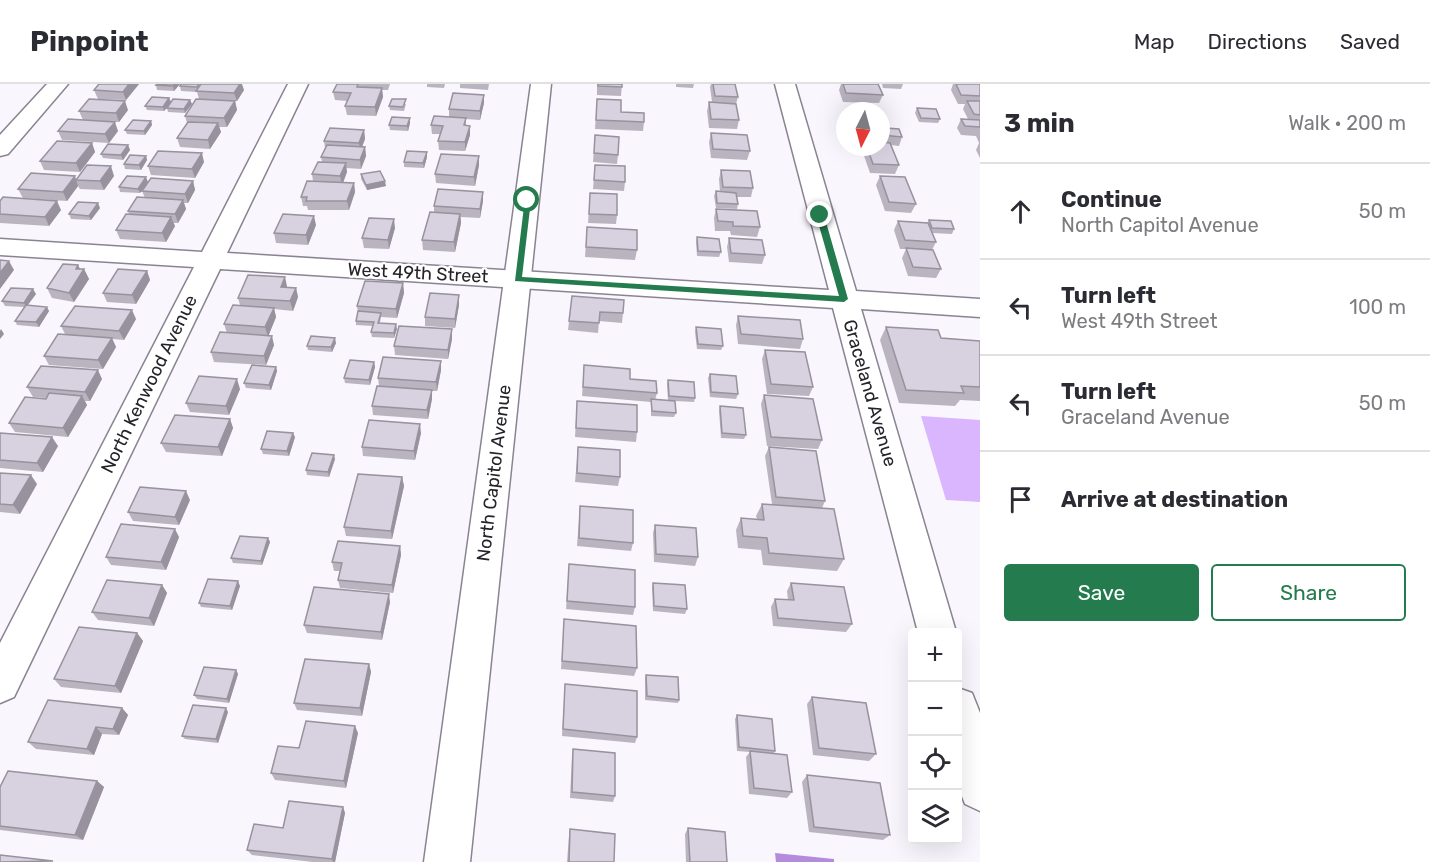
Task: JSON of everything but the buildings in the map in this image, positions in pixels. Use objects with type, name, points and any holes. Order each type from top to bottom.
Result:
[{"type":"street","points":[[0,149],[58,84]]},
{"type":"street","name":"North Kenwood Avenue","points":[[0,684],[298,84]]},
{"type":"street","name":"North Capitol Avenue","points":[[447,862],[541,84]]},
{"type":"street","name":"Graceland Avenue","points":[[785,84],[936,628]]},
{"type":"street","name":"West 49th Street","points":[[0,247],[980,308]]},
{"type":"street","points":[[962,725],[980,789]]},
{"type":"shaded area","points":[[921,416],[980,420],[980,502],[946,500]]},
{"type":"shaded area","points":[[775,853],[834,859],[834,862],[776,862]]},
{"type":"route","points":[[527,200],[517,279],[844,299],[820,215]]}]
